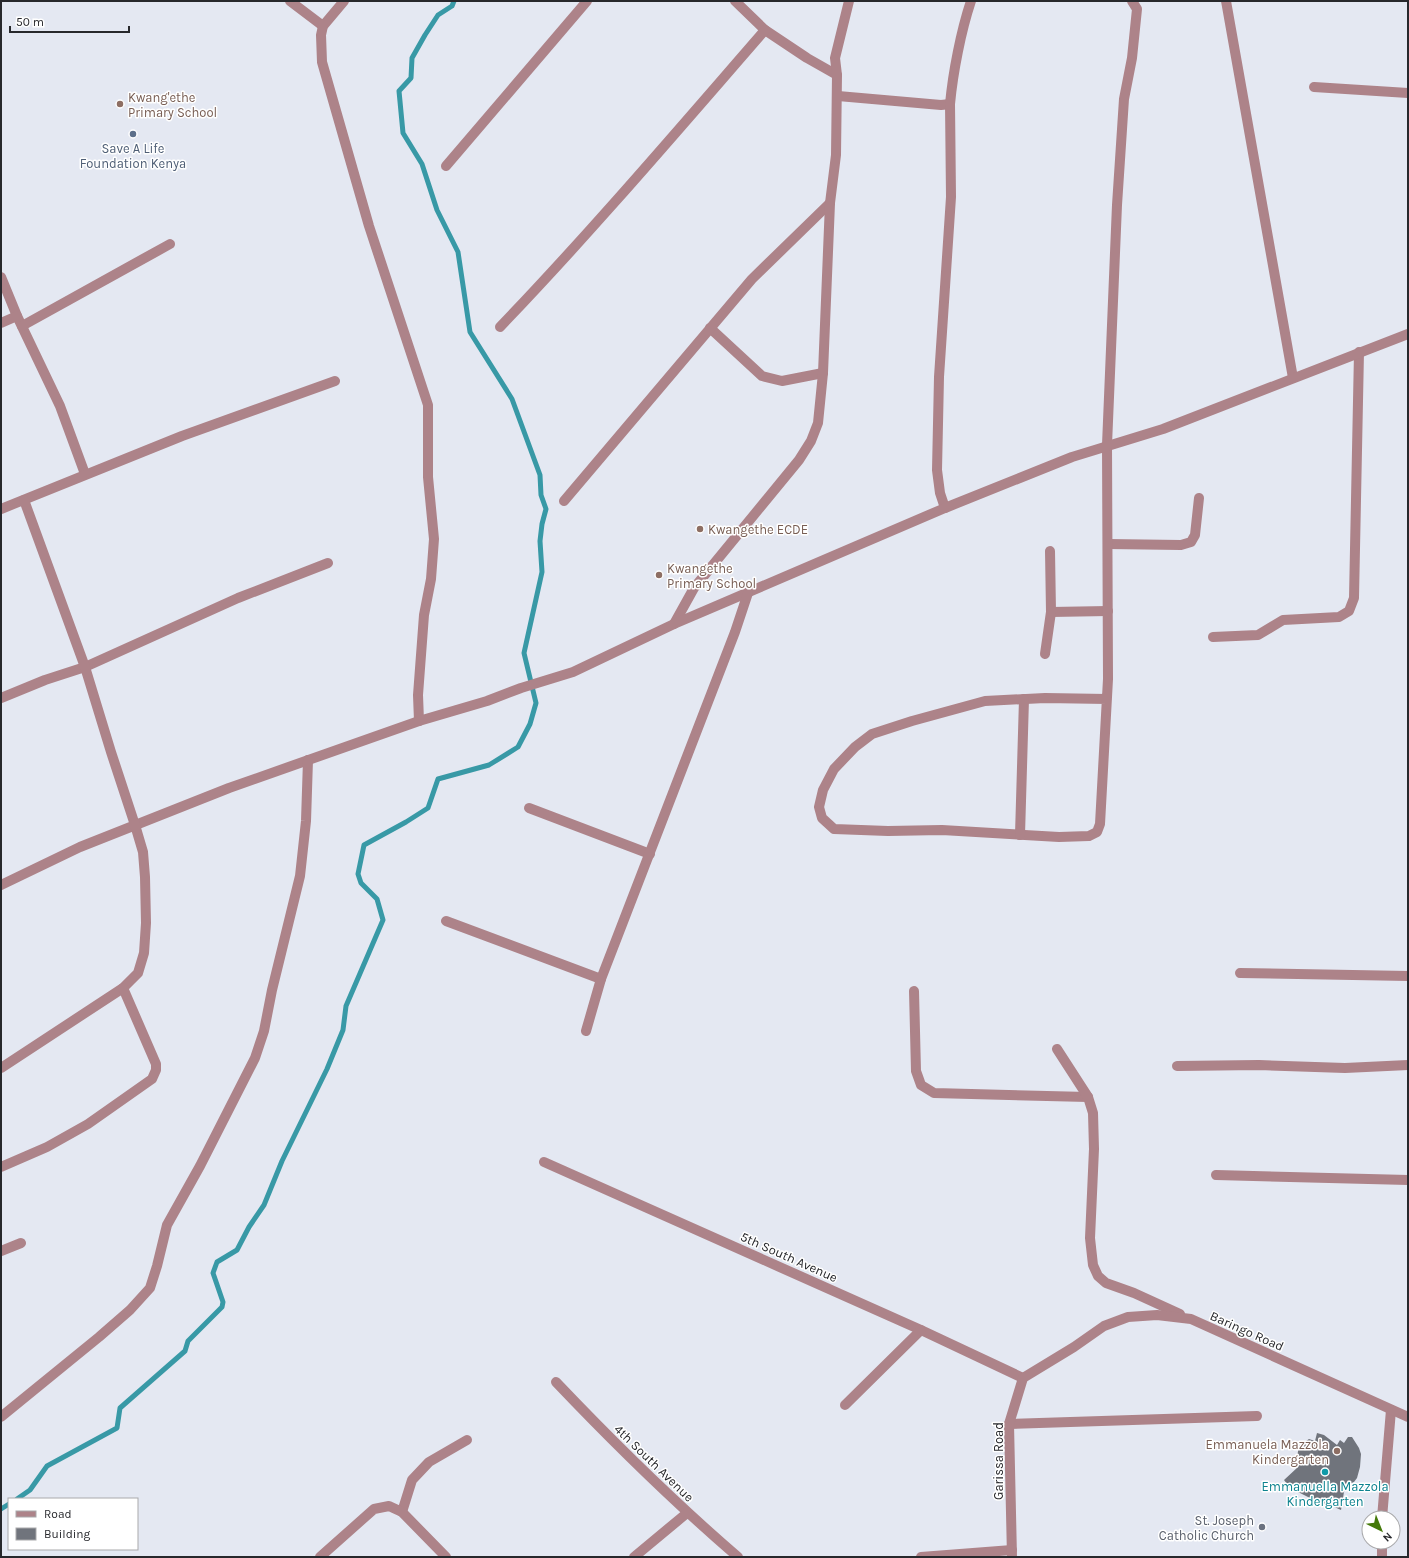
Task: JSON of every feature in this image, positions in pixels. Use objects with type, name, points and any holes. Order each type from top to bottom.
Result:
[{"type":"street","points":[[290,1],[323,26]]},
{"type":"street","points":[[344,1],[323,26],[321,35],[322,62],[369,226],[428,405],[428,477],[434,539],[431,579],[424,614],[418,695],[419,721]]},
{"type":"street","points":[[446,166],[587,1]]},
{"type":"street","points":[[735,1],[765,30],[807,58],[838,76]]},
{"type":"street","points":[[674,624],[694,588],[799,460],[811,441],[818,423],[823,374],[830,204],[836,155],[838,76],[835,58],[849,1]]},
{"type":"street","points":[[945,508],[940,493],[937,470],[938,377],[951,197],[950,104],[951,92],[966,18],[971,1]]},
{"type":"street","points":[[1107,700],[1045,698],[985,701],[912,721],[872,734],[855,746],[834,769],[824,790],[819,807],[822,818],[834,829],[888,831],[942,830],[1059,837],[1089,836],[1097,832],[1100,824],[1107,700],[1107,445],[1117,197],[1124,99],[1132,58],[1137,9],[1132,1]]},
{"type":"street","points":[[1226,1],[1293,378]]},
{"type":"street","points":[[500,327],[651,161],[765,30]]},
{"type":"street","points":[[1314,87],[1408,93]]},
{"type":"street","points":[[838,96],[941,105],[950,104]]},
{"type":"street","points":[[564,501],[752,279],[830,204]]},
{"type":"street","points":[[22,326],[170,244]]},
{"type":"street","points":[[1,277],[17,316],[60,406],[85,474]]},
{"type":"street","points":[[1,323],[17,316]]},
{"type":"street","points":[[710,328],[762,376],[782,381],[823,374]]},
{"type":"street","points":[[1,885],[80,847],[308,760],[419,721],[487,701],[521,688],[574,672],[674,624],[945,508],[1072,457],[1163,429],[1408,334]]},
{"type":"street","points":[[1213,637],[1258,635],[1283,620],[1339,617],[1349,611],[1354,598],[1359,352]]},
{"type":"street","points":[[1,509],[182,436],[335,381]]},
{"type":"street","points":[[1108,544],[1181,545],[1188,543],[1195,535],[1199,498]]},
{"type":"street","points":[[1,1068],[123,988],[138,973],[144,953],[146,923],[143,852],[85,666],[24,500]]},
{"type":"street","points":[[1045,654],[1051,612],[1050,551]]},
{"type":"street","points":[[1,698],[85,666],[238,598],[328,563]]},
{"type":"street","points":[[586,1031],[600,978],[650,854],[735,632],[748,593]]},
{"type":"street","points":[[1051,612],[1108,611]]},
{"type":"street","points":[[1020,835],[1024,699]]},
{"type":"street","points":[[1,1417],[130,1310],[150,1288],[158,1266],[167,1225],[200,1166],[255,1058],[264,1031],[272,990],[300,876],[306,821],[308,760]]},
{"type":"street","points":[[529,808],[650,854]]},
{"type":"street","points":[[446,921],[600,978]]},
{"type":"street","points":[[1240,973],[1408,976]]},
{"type":"street","points":[[1,1167],[47,1148],[88,1124],[152,1079],[156,1070],[156,1064],[134,1017],[123,988]]},
{"type":"street","points":[[914,991],[916,1071],[921,1085],[934,1093],[1088,1097]]},
{"type":"street","points":[[1057,1049],[1088,1097],[1093,1113],[1094,1149],[1090,1238],[1093,1265],[1098,1276],[1106,1283],[1134,1293],[1191,1319]]},
{"type":"street","points":[[1177,1066],[1258,1065],[1345,1068],[1408,1065]]},
{"type":"street","name":"5th South Avenue","points":[[544,1162],[921,1330],[1023,1378]]},
{"type":"street","points":[[1216,1175],[1408,1180]]},
{"type":"street","points":[[1,1251],[21,1243]]},
{"type":"street","name":"Baringo Road","points":[[1023,1378],[1074,1347],[1104,1326],[1128,1317],[1157,1315],[1191,1319],[1408,1417]]},
{"type":"street","points":[[845,1405],[921,1330]]},
{"type":"street","name":"Garissa Road","points":[[1012,1554],[1009,1424],[1023,1378]]},
{"type":"street","name":"4th South Avenue","points":[[556,1382],[592,1420],[687,1513],[738,1557]]},
{"type":"street","points":[[1383,1510],[1391,1410]]},
{"type":"street","points":[[1009,1424],[1257,1416]]},
{"type":"street","points":[[402,1512],[412,1480],[429,1462],[467,1440]]},
{"type":"street","points":[[320,1557],[374,1508],[389,1506],[402,1512],[446,1557]]},
{"type":"street","points":[[634,1557],[687,1513]]},
{"type":"street","points":[[921,1557],[1012,1554]]},
{"type":"building","name":"Emmanuella Mazzola Kindergarten","points":[[1317,1433],[1324,1435],[1337,1445],[1340,1440],[1344,1443],[1348,1437],[1352,1437],[1361,1454],[1357,1478],[1354,1482],[1345,1486],[1341,1510],[1318,1502],[1290,1488],[1284,1480],[1298,1467],[1297,1457],[1299,1446],[1309,1439],[1315,1441]]},
{"type":"waterway","points":[[18,1498],[30,1490],[47,1466],[117,1428],[120,1408],[185,1351],[188,1341],[222,1307],[223,1302],[213,1273],[217,1262],[237,1250],[249,1227],[264,1205],[282,1161],[327,1069],[343,1030],[346,1006],[383,920],[377,899],[361,883],[358,874],[364,845],[428,808],[438,779],[489,765],[518,747],[530,724],[536,703],[524,653],[542,572],[540,541],[546,509],[541,495],[540,475],[512,399],[470,332],[458,252],[437,210],[422,164],[403,133],[399,91],[411,78],[412,58],[425,35],[438,15],[452,6],[454,1]]},
{"type":"waterway","points":[[1,1509],[8,1505]]},
{"type":"place","name":"Kwang'ethe Primary School","points":[[120,104]]},
{"type":"place","name":"Save A Life Foundation Kenya","points":[[133,134]]},
{"type":"place","name":"Kwangethe ECDE","points":[[700,529]]},
{"type":"place","name":"Kwangethe Primary School","points":[[659,575]]},
{"type":"place","name":"Emmanuela Mazzola Kindergarten","points":[[1337,1451]]},
{"type":"place","name":"Emmanuella Mazzola Kindergarten","points":[[1325,1472]]},
{"type":"place","name":"St. Joseph Catholic Church","points":[[1262,1527]]}]
